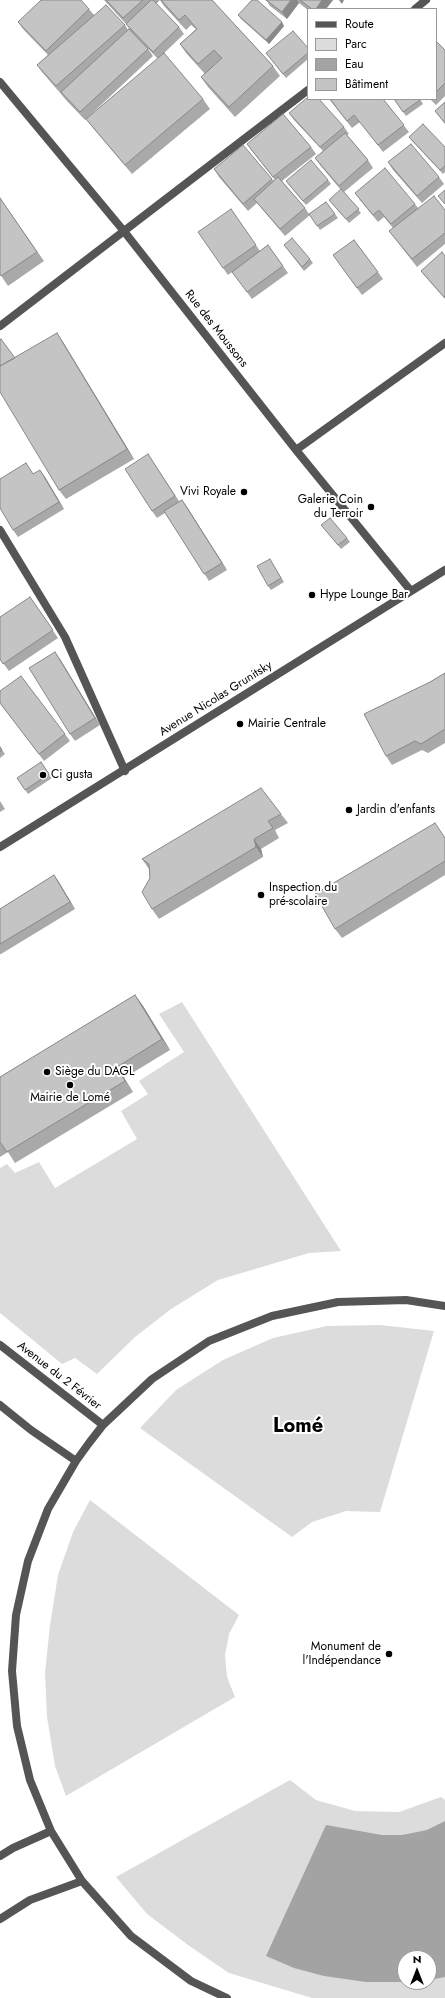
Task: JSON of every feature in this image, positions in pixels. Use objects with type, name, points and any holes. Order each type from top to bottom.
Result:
[{"type":"street","points":[[415,8],[426,0]]},
{"type":"street","name":"Rue des Moussons","points":[[0,82],[123,230],[296,450],[411,591]]},
{"type":"street","points":[[0,326],[123,230],[307,91]]},
{"type":"street","points":[[296,450],[445,342]]},
{"type":"street","points":[[0,530],[65,637],[125,771]]},
{"type":"street","name":"Avenue Nicolas Grunitsky","points":[[0,847],[125,771],[445,570]]},
{"type":"street","points":[[227,1998],[191,1981],[131,1936],[82,1881],[51,1831],[30,1780],[19,1734],[12,1671],[16,1615],[28,1561],[48,1509],[76,1461],[103,1425],[152,1379],[203,1346],[272,1316],[338,1302],[406,1300],[445,1306]]},
{"type":"street","name":"Avenue du 2 Février","points":[[0,1345],[103,1425]]},
{"type":"street","points":[[0,1405],[31,1430],[76,1461]]},
{"type":"street","points":[[0,1856],[13,1848],[51,1831]]},
{"type":"street","points":[[0,1919],[30,1900],[82,1881]]},
{"type":"green space","points":[[182,1002],[341,1251],[309,1253],[218,1280],[171,1309],[135,1337],[97,1374],[75,1358],[62,1364],[0,1313],[0,1168],[7,1164],[15,1173],[39,1162],[55,1188],[137,1139],[121,1111],[148,1094],[139,1081],[184,1052],[159,1014]]},
{"type":"green space","points":[[380,1325],[434,1331],[380,1512],[346,1511],[312,1522],[292,1537],[140,1428],[176,1390],[223,1360],[273,1338],[327,1326]]},
{"type":"green space","points":[[90,1500],[239,1615],[229,1634],[225,1655],[227,1677],[235,1697],[66,1796],[55,1766],[47,1717],[45,1673],[50,1625],[58,1575],[73,1532]]},
{"type":"green space","points":[[290,1780],[316,1800],[355,1811],[399,1812],[441,1797],[445,1800],[445,1998],[312,1998],[229,1973],[188,1945],[147,1914],[116,1877]]},
{"type":"water","points":[[445,1821],[445,1977],[437,1978],[437,1950],[397,1950],[397,1982],[366,1982],[324,1976],[294,1968],[266,1956],[326,1825],[382,1835],[402,1835],[427,1830]]},
{"type":"building","points":[[41,0],[81,0],[89,9],[46,51],[18,22]]},
{"type":"building","points":[[106,0],[143,0],[123,18]]},
{"type":"building","points":[[151,0],[153,0],[179,27],[153,52],[126,24]]},
{"type":"building","points":[[161,0],[212,0],[273,66],[229,107],[201,77],[222,58],[214,50],[198,64],[180,44],[197,29],[185,15],[179,20]]},
{"type":"building","points":[[252,0],[257,0],[282,22],[266,40],[238,15]]},
{"type":"building","points":[[266,0],[291,0],[282,12]]},
{"type":"building","points":[[300,0],[322,0],[317,8],[311,8]]},
{"type":"building","points":[[106,5],[125,25],[56,86],[37,65]]},
{"type":"building","points":[[129,29],[148,49],[80,112],[61,92]]},
{"type":"building","points":[[293,31],[307,47],[307,54],[283,74],[266,53]]},
{"type":"building","points":[[437,42],[445,50],[445,83],[437,91]]},
{"type":"building","points":[[164,53],[203,99],[125,165],[86,119]]},
{"type":"building","points":[[307,98],[307,100],[320,100],[344,127],[320,147],[289,113]]},
{"type":"building","points":[[331,100],[384,100],[404,125],[378,145],[354,115],[347,121]]},
{"type":"building","points":[[395,100],[420,100],[403,112]]},
{"type":"building","points":[[445,102],[445,123],[435,111]]},
{"type":"building","points":[[283,114],[311,147],[273,177],[247,144]]},
{"type":"building","points":[[423,124],[445,147],[445,166],[440,170],[409,137]]},
{"type":"building","points":[[345,133],[368,160],[339,186],[315,158]]},
{"type":"building","points":[[411,144],[439,177],[417,196],[388,162]]},
{"type":"building","points":[[243,145],[272,179],[243,204],[214,169]]},
{"type":"building","points":[[311,160],[328,180],[303,201],[286,181]]},
{"type":"building","points":[[385,168],[415,204],[391,224],[379,210],[373,215],[355,193]]},
{"type":"building","points":[[278,177],[305,208],[280,229],[254,199]]},
{"type":"building","points":[[341,189],[359,209],[346,219],[329,200]]},
{"type":"building","points":[[445,190],[445,204],[438,196]]},
{"type":"building","points":[[434,196],[445,210],[445,233],[412,259],[389,231]]},
{"type":"building","points":[[0,198],[37,252],[1,276],[0,274]]},
{"type":"building","points":[[326,202],[335,214],[317,226],[309,214]]},
{"type":"building","points":[[231,209],[256,245],[223,268],[198,232]]},
{"type":"building","points":[[292,238],[310,259],[302,267],[284,245]]},
{"type":"building","points":[[354,240],[378,272],[357,288],[333,255]]},
{"type":"building","points":[[268,245],[283,266],[247,292],[232,272]]},
{"type":"building","points":[[442,252],[445,256],[444,297],[421,271]]},
{"type":"building","points":[[57,333],[127,449],[59,490],[0,392],[0,366]]},
{"type":"building","points":[[1,339],[15,358],[0,366],[0,340]]},
{"type":"building","points":[[148,454],[175,496],[152,511],[125,469]]},
{"type":"building","points":[[26,463],[33,474],[40,470],[59,502],[13,530],[0,508],[0,479]]},
{"type":"building","points":[[182,500],[222,563],[204,574],[164,511]]},
{"type":"building","points":[[330,518],[347,538],[338,545],[321,525]]},
{"type":"building","points":[[270,559],[281,578],[268,586],[257,566]]},
{"type":"building","points":[[30,597],[53,630],[3,664],[0,659],[0,617]]},
{"type":"building","points":[[55,652],[95,718],[70,734],[29,668]]},
{"type":"building","points":[[445,673],[445,729],[421,744],[415,741],[386,756],[364,714],[430,682]]},
{"type":"building","points":[[21,676],[65,734],[39,754],[0,703],[0,691]]},
{"type":"building","points":[[41,762],[49,774],[25,790],[17,778]]},
{"type":"building","points":[[261,788],[281,814],[268,821],[273,828],[254,839],[256,847],[152,909],[142,892],[150,878],[149,864],[142,859]]},
{"type":"building","points":[[435,823],[445,838],[445,861],[335,929],[315,894]]},
{"type":"building","points":[[54,875],[70,902],[0,944],[0,909]]},
{"type":"building","name":"Mairie de Lomé","points":[[135,995],[162,1039],[117,1067],[125,1081],[7,1152],[0,1142],[0,1077]]},
{"type":"place","name":"Vivi Royale","points":[[244,492]]},
{"type":"place","name":"Galerie Coin du Terroir","points":[[371,507]]},
{"type":"place","name":"Hype Lounge Bar","points":[[312,595]]},
{"type":"place","name":"Mairie Centrale","points":[[240,724]]},
{"type":"place","name":"Ci gusta","points":[[43,775]]},
{"type":"place","name":"Jardin d'enfants","points":[[349,810]]},
{"type":"place","name":"Inspection du pré-scolaire","points":[[261,895]]},
{"type":"place","name":"Siège du DAGL","points":[[47,1072]]},
{"type":"place","name":"Mairie de Lomé","points":[[70,1085]]},
{"type":"place","name":"Monument de l'Indépendance","points":[[389,1654]]},
{"type":"district","name":"Lomé","points":[[298,1427]]}]
